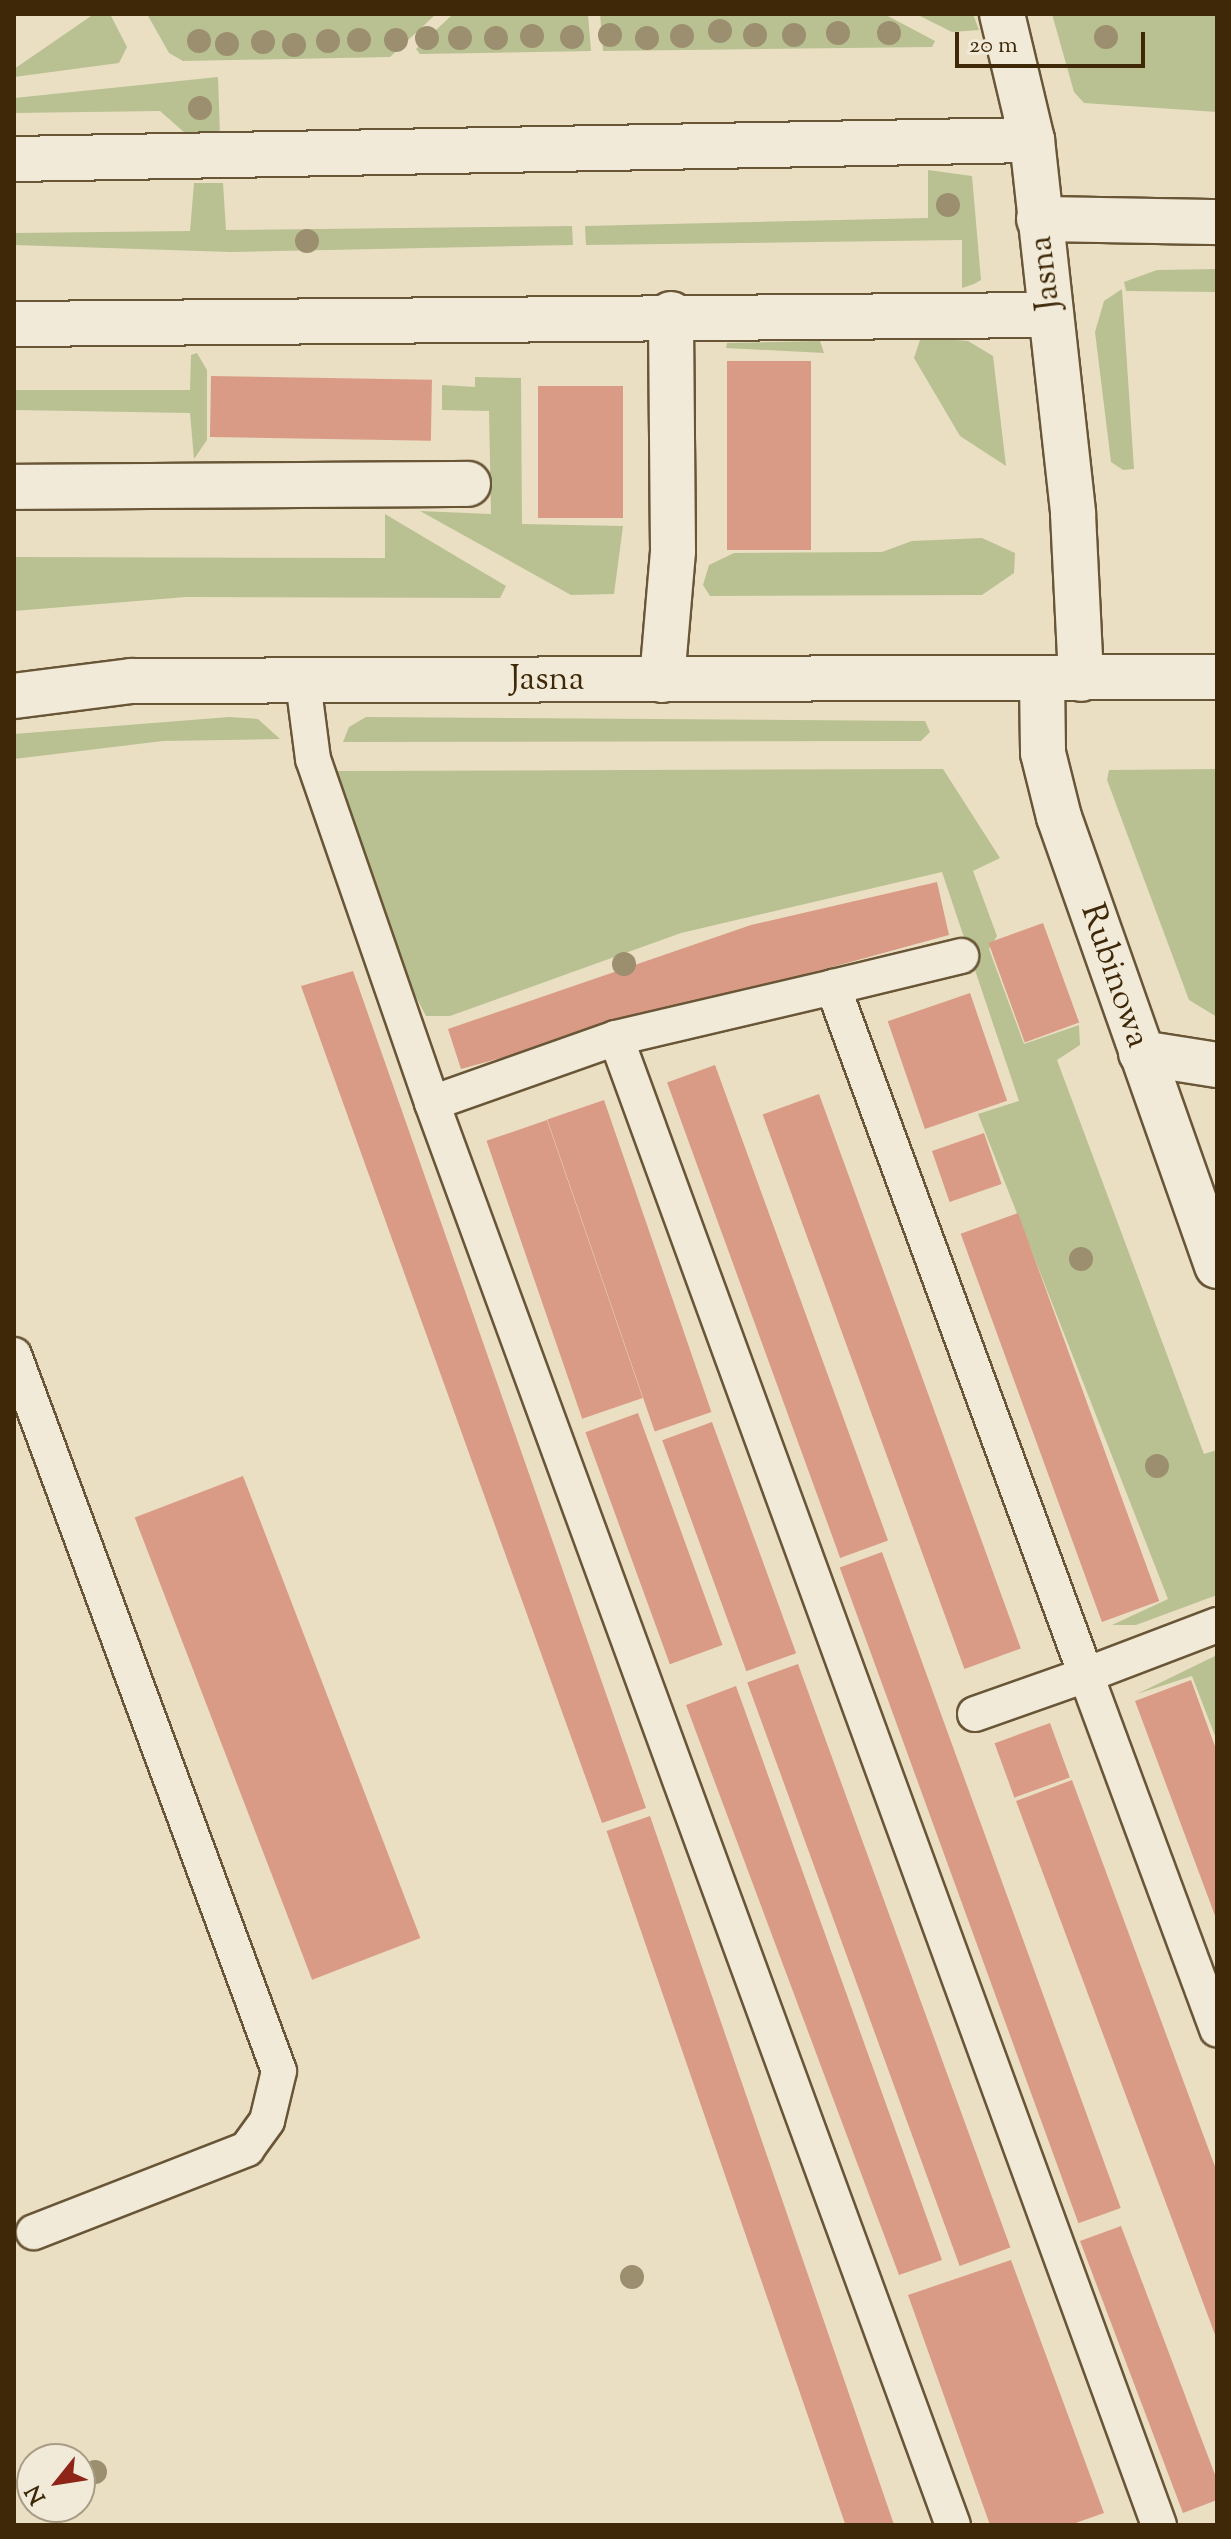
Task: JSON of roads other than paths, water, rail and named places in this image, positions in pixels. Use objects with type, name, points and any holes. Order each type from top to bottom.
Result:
[{"type":"street","name":"Jasna","points":[[1002,14],[1032,140],[1051,315],[1062,679]]},
{"type":"street","points":[[14,159],[1032,140]]},
{"type":"street","points":[[1039,219],[1217,222]]},
{"type":"street","points":[[662,680],[673,529],[671,314]]},
{"type":"street","points":[[14,324],[671,314],[1051,315]]},
{"type":"street","points":[[14,487],[468,484]]},
{"type":"street","name":"Jasna","points":[[14,696],[131,681],[1217,677]]},
{"type":"street","name":"Rubinowa","points":[[1062,679],[1043,753],[1059,817],[1217,1266]]},
{"type":"street","points":[[1141,1053],[1217,1065]]},
{"type":"lane","points":[[303,682],[313,759],[432,1103],[953,2525]]},
{"type":"lane","points":[[432,1103],[616,1038],[961,956]]},
{"type":"lane","points":[[833,987],[1217,2030]]},
{"type":"lane","points":[[616,1038],[1159,2525]]},
{"type":"lane","points":[[14,1355],[279,2071],[267,2121],[247,2149],[34,2232]]},
{"type":"lane","points":[[975,1714],[1217,1625]]}]
